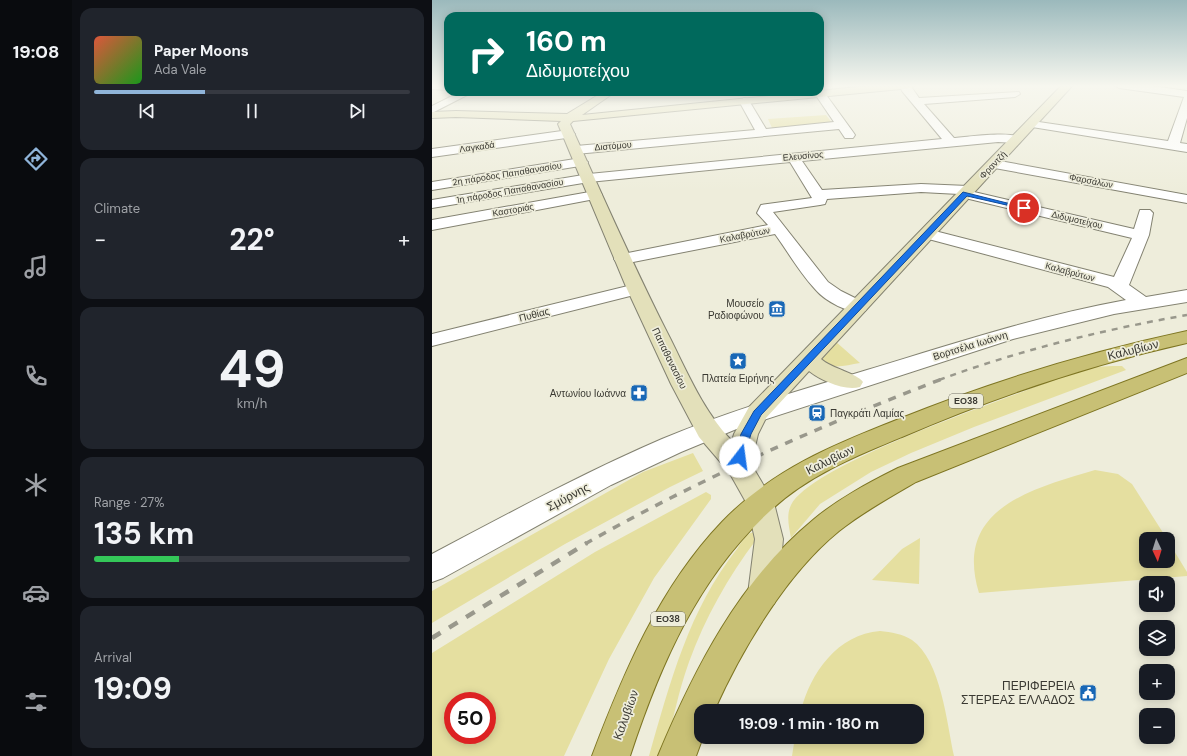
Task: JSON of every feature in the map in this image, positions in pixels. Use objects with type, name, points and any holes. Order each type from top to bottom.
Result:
[{"type":"main road","points":[[483,120],[574,141],[662,120]]},
{"type":"main road","points":[[574,141],[589,120]]},
{"type":"main road","name":"Φραντζή","points":[[738,465],[746,434],[757,413],[1035,120]]},
{"type":"main road","name":"Παπαθανασίου","points":[[574,141],[595,195],[636,289],[682,384],[708,431],[738,465],[760,503],[768,526],[769,538],[763,594]]},
{"type":"main road","name":"Καλυβίων","points":[[611,756],[625,713],[639,679],[656,641],[676,604],[712,554],[760,503],[798,475],[833,458],[978,397],[1069,367],[1187,337]]},
{"type":"main road","points":[[810,358],[815,366],[821,371],[852,382]]},
{"type":"main road","points":[[677,756],[709,678],[736,631],[763,594],[795,556],[829,523],[885,487],[907,475],[1187,365]]},
{"type":"street","points":[[755,120],[762,132]]},
{"type":"street","points":[[837,120],[859,151]]},
{"type":"street","points":[[933,120],[951,142]]},
{"type":"street","points":[[1173,146],[1181,120]]},
{"type":"street","points":[[1032,124],[1187,148]]},
{"type":"street","name":"Διστόμου","points":[[574,141],[762,132],[842,125]]},
{"type":"street","name":"Ελευσίνος","points":[[589,178],[951,142],[998,138],[1017,139]]},
{"type":"street","name":"Λαγκαδά","points":[[432,153],[574,141]]},
{"type":"street","name":"2η πάροδος Παπαθανασίου","points":[[432,186],[574,141]]},
{"type":"street","points":[[779,228],[765,213],[766,208],[818,203],[820,200],[793,157]]},
{"type":"street","name":"Φαρσάλων","points":[[994,164],[1187,199]]},
{"type":"street","name":"1η πάροδος Παπαθανασίου","points":[[432,204],[589,178]]},
{"type":"street","name":"Διδυμοτείχου","points":[[818,195],[921,188],[967,192],[1141,235]]},
{"type":"street","name":"Καστοριάς","points":[[432,225],[595,195]]},
{"type":"street","points":[[1119,286],[1141,235],[1145,212]]},
{"type":"street","name":"Καλαβρύτων","points":[[623,259],[779,228],[822,286],[834,296],[858,307]]},
{"type":"street","name":"Καλαβρύτων","points":[[927,234],[1119,286],[1141,302]]},
{"type":"street","name":"Πυθίας","points":[[432,340],[636,289]]},
{"type":"street","name":"Βορτσέλα Ιωάννη","points":[[757,413],[1013,332],[1080,314],[1141,302],[1187,296]]},
{"type":"street","name":"Σμύρνης","points":[[432,570],[620,470],[708,431],[757,413]]},
{"type":"shaded area","points":[[769,120],[830,120],[833,124],[773,130]]},
{"type":"shaded area","points":[[835,341],[860,363],[845,366],[831,366],[821,362],[821,359]]},
{"type":"shaded area","points":[[1122,366],[1126,370],[974,427],[911,453],[871,472],[820,504],[791,538],[788,517],[791,505],[804,490],[858,458],[928,428],[1067,375],[1095,367]]},
{"type":"shaded area","points":[[693,453],[703,471],[670,487],[565,544],[432,623],[432,591],[643,472]]},
{"type":"shaded area","points":[[1095,470],[1118,474],[1132,484],[1163,532],[1139,532],[1139,568],[1175,568],[1175,552],[1187,572],[1187,576],[1139,576],[1139,580],[979,593],[974,564],[977,541],[988,522],[1004,507],[1024,495],[1071,477]]},
{"type":"shaded area","points":[[706,492],[711,495],[711,499],[654,578],[609,659],[564,756],[432,756],[432,653],[595,552]]},
{"type":"shaded area","points":[[754,532],[756,540],[736,568],[718,598],[695,646],[675,709],[664,756],[649,756],[673,674],[706,596],[720,572],[744,539],[749,534]]},
{"type":"shaded area","points":[[920,538],[919,584],[872,580],[902,549]]},
{"type":"shaded area","points":[[880,631],[905,636],[922,649],[930,662],[936,677],[945,711],[954,756],[792,756],[794,744],[924,744],[924,704],[803,704],[811,683],[828,658],[851,639]]},
{"type":"railway","points":[[939,380],[1031,350],[1124,327],[1187,315]]},
{"type":"railway","points":[[585,544],[672,497],[760,455],[851,415],[942,379]]},
{"type":"railway","points":[[432,638],[587,543]]},
{"type":"place","name":"Μουσείο Ραδιοφώνου","points":[[777,309]]},
{"type":"place","name":"Πλατεία Ειρήνης","points":[[738,361]]},
{"type":"place","name":"Αντωνίου Ιωάννα","points":[[639,393]]},
{"type":"place","name":"Παγκράτι Λαμίας","points":[[817,413]]},
{"type":"place","name":"ΠΕΡΙΦΕΡΕΙΑ ΣΤΕΡΕΑΣ ΕΛΛΑΔΟΣ","points":[[1088,693]]},
{"type":"route","points":[[740,457],[746,434],[757,413],[966,194],[1024,208]]}]
